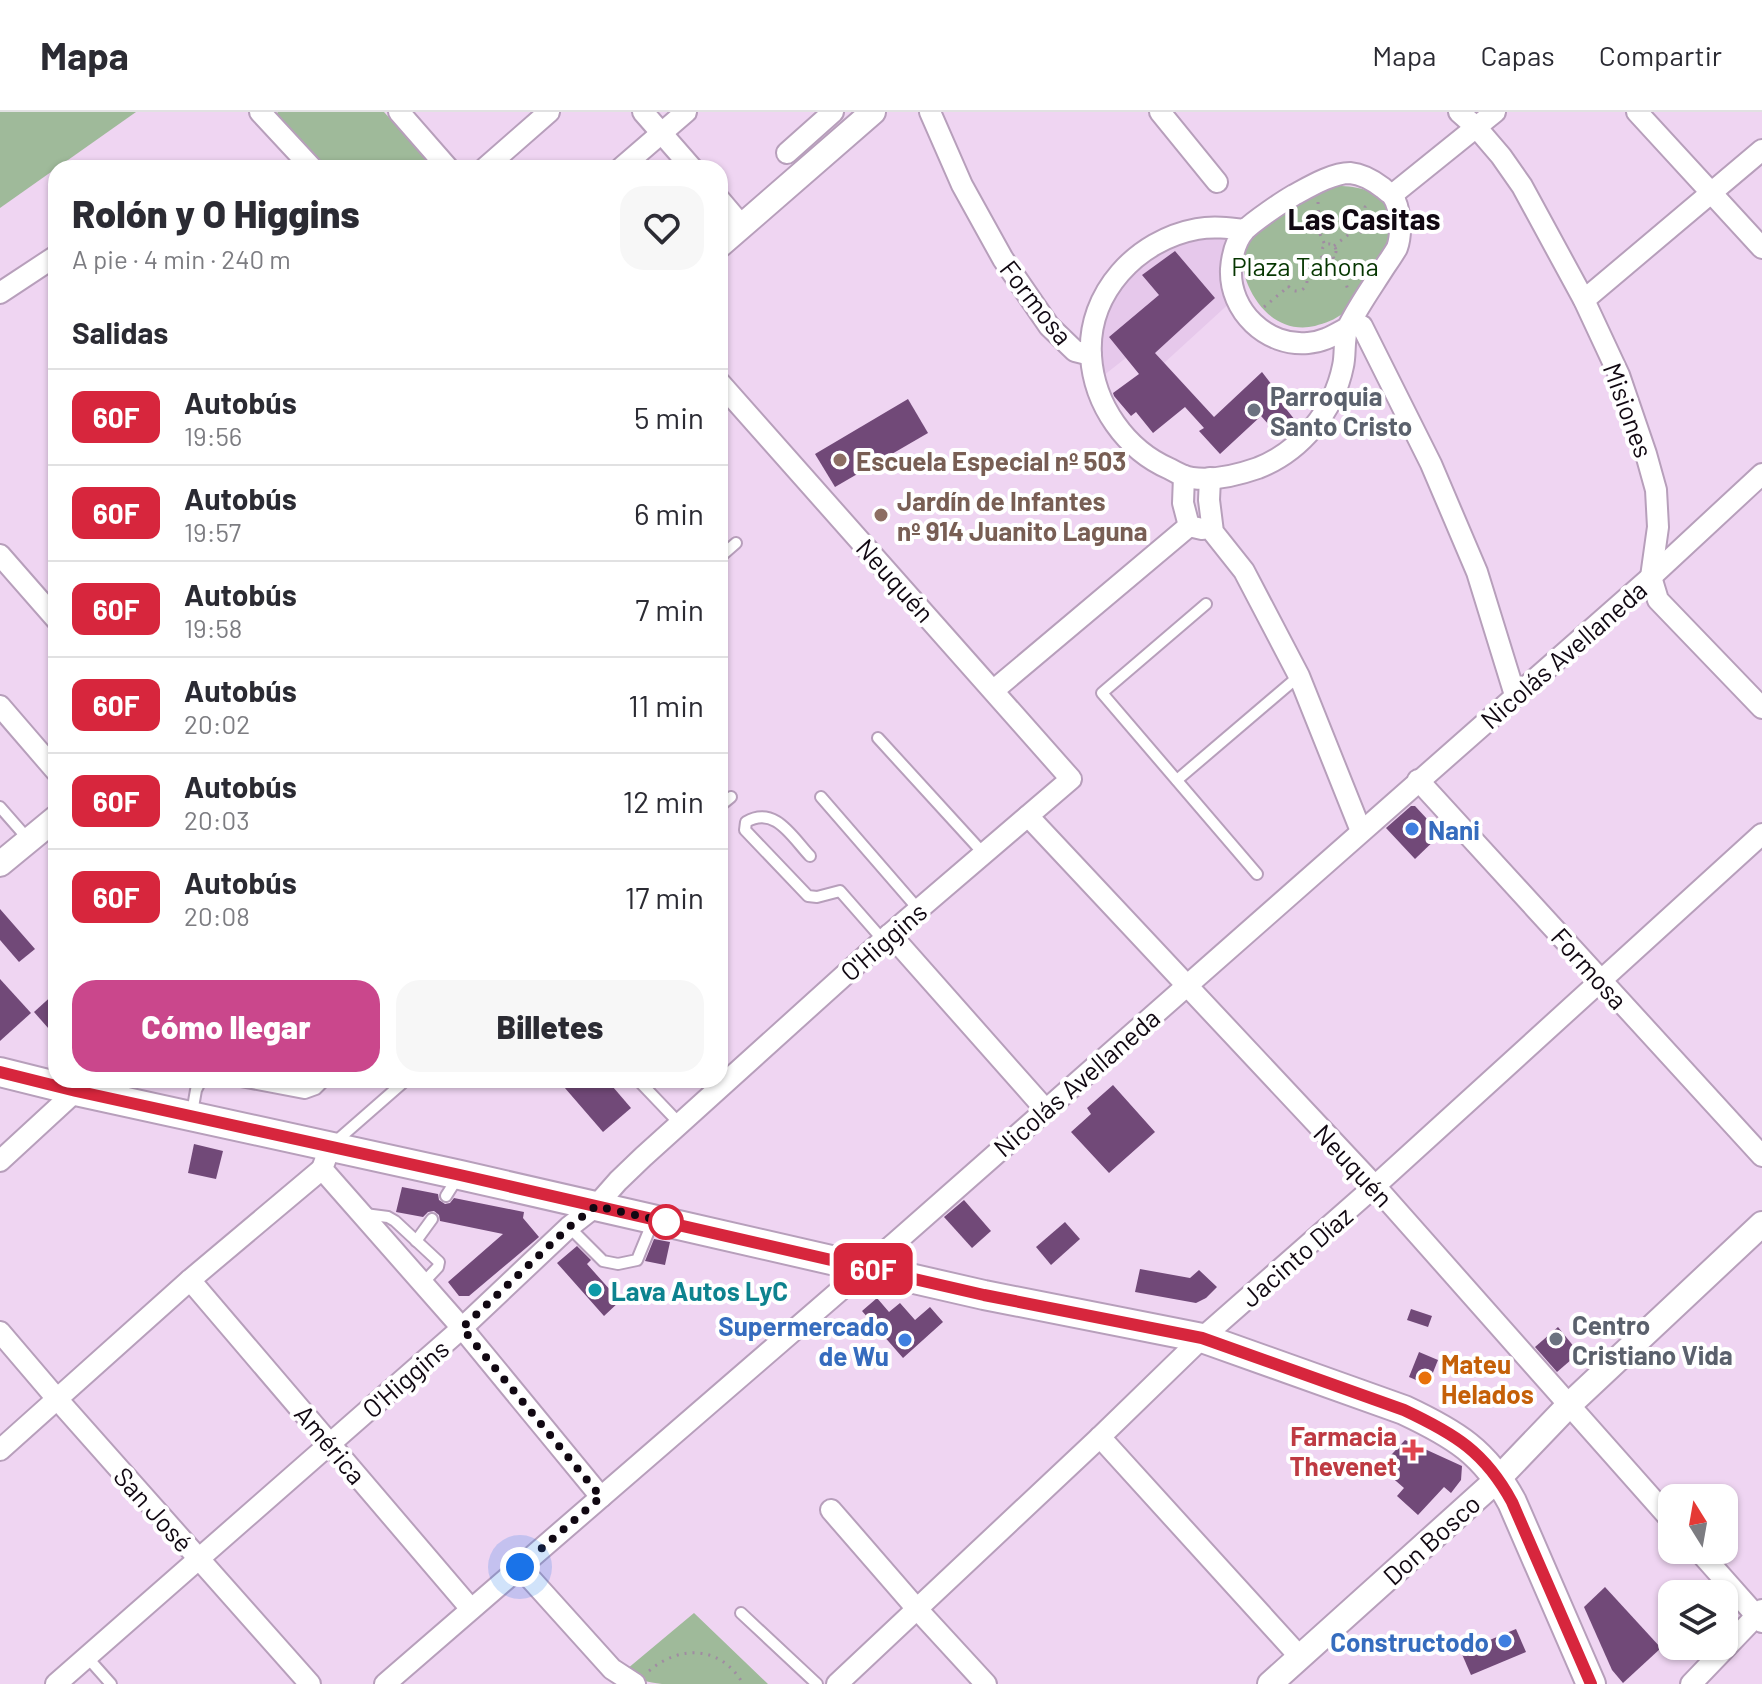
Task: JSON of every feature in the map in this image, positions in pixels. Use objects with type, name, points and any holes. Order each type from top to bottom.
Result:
[{"type":"main road","points":[[0,1072],[48,1084]]},
{"type":"main road","points":[[64,1088],[76,1091],[102,1088]]},
{"type":"main road","points":[[125,1088],[191,1115],[326,1158],[453,1185],[596,1206],[984,1295],[1202,1338],[1404,1410],[1463,1442],[1499,1478],[1591,1684]]},
{"type":"street","points":[[262,112],[305,160]]},
{"type":"street","points":[[494,160],[549,112]]},
{"type":"street","points":[[643,112],[685,160]]},
{"type":"street","points":[[630,160],[686,112]]},
{"type":"street","points":[[787,153],[833,112]]},
{"type":"street","points":[[728,238],[873,112]]},
{"type":"street","name":"Formosa","points":[[930,112],[962,185],[1003,259],[1049,326],[1075,351],[1091,355],[1095,382],[1119,430],[1137,449],[1159,465],[1184,476]]},
{"type":"street","points":[[1160,112],[1217,182]]},
{"type":"street","name":"Misiones","points":[[1459,112],[1501,156],[1522,186],[1584,300],[1619,375],[1656,490],[1658,527],[1651,577]]},
{"type":"street","points":[[1392,195],[1495,112]]},
{"type":"street","points":[[1637,112],[1762,248]]},
{"type":"street","points":[[408,115],[442,160]]},
{"type":"street","points":[[1584,300],[1762,150]]},
{"type":"street","points":[[1189,526],[1183,503],[1184,476],[1210,478],[1235,475],[1282,456],[1318,422],[1332,401],[1353,325],[1398,246],[1399,212],[1392,195],[1374,181],[1350,173],[1320,181],[1287,199],[1245,230],[1232,259],[1231,276],[1233,292],[1240,307],[1249,320],[1266,334],[1286,342],[1308,343],[1329,338],[1353,325]]},
{"type":"street","points":[[728,210],[742,226]]},
{"type":"street","points":[[1091,355],[1093,333],[1103,300],[1121,271],[1137,255],[1156,242],[1188,231],[1222,227],[1245,230]]},
{"type":"street","points":[[0,293],[48,261]]},
{"type":"street","points":[[1353,325],[1431,464],[1477,572],[1515,695]]},
{"type":"street","name":"Neuquén","points":[[728,392],[1071,779]]},
{"type":"street","name":"Nicolás Avellaneda","points":[[385,1684],[866,1268],[1651,577],[1762,474]]},
{"type":"street","points":[[1210,478],[1213,532],[1244,571],[1299,676],[1361,831]]},
{"type":"street","points":[[1189,526],[1213,532]]},
{"type":"street","points":[[994,690],[1189,526]]},
{"type":"street","points":[[0,555],[48,610]]},
{"type":"street","points":[[1651,577],[1658,600],[1762,708]]},
{"type":"street","points":[[0,706],[48,762]]},
{"type":"street","name":"O'Higgins","points":[[728,1081],[887,937],[1071,779]]},
{"type":"street","name":"Formosa","points":[[1418,780],[1762,1156]]},
{"type":"street","name":"Neuquén","points":[[1028,816],[1375,1186],[1658,1505]]},
{"type":"street","points":[[0,864],[48,825]]},
{"type":"street","name":"Jacinto Díaz","points":[[837,1684],[1202,1338],[1375,1186],[1762,834]]},
{"type":"street","points":[[887,937],[1045,1109]]},
{"type":"street","name":"O'Higgins","points":[[56,1684],[462,1328],[720,1088]]},
{"type":"street","points":[[0,1161],[76,1091]]},
{"type":"street","points":[[0,1450],[326,1158],[363,1213],[601,1497]]},
{"type":"street","name":"Don Bosco","points":[[1270,1684],[1499,1478],[1569,1405],[1762,1224]]},
{"type":"street","name":"América","points":[[190,1280],[471,1609]]},
{"type":"street","name":"San José","points":[[0,1332],[310,1684]]},
{"type":"street","points":[[1100,1437],[1300,1657]]},
{"type":"street","points":[[831,1510],[986,1684]]},
{"type":"street","points":[[1691,1684],[1760,1616],[1711,1564]]},
{"type":"street","points":[[520,1567],[612,1669],[640,1679]]},
{"type":"lane","points":[[728,550],[736,543]]},
{"type":"lane","points":[[1206,604],[1102,693],[1257,874]]},
{"type":"lane","points":[[1177,780],[1299,676]]},
{"type":"lane","points":[[878,738],[984,854]]},
{"type":"lane","points":[[821,797],[919,910]]},
{"type":"lane","points":[[0,807],[30,841]]},
{"type":"lane","points":[[810,856],[780,823],[767,816],[754,817],[746,822],[745,830],[808,896],[840,891],[887,937]]},
{"type":"lane","points":[[191,1115],[197,1088]]},
{"type":"lane","points":[[278,1088],[305,1093],[317,1088]]},
{"type":"lane","points":[[326,1158],[398,1088]]},
{"type":"lane","points":[[646,1088],[680,1124]]},
{"type":"lane","points":[[363,1213],[395,1221],[439,1262],[423,1283]]},
{"type":"lane","points":[[416,1241],[432,1219]]},
{"type":"lane","points":[[569,1227],[603,1261],[618,1264],[637,1260],[654,1219]]},
{"type":"lane","points":[[741,1613],[817,1684]]},
{"type":"lane","points":[[87,1657],[111,1684]]},
{"type":"path","points":[[1320,181],[1320,234],[1325,245]]},
{"type":"path","points":[[1334,246],[1358,227]]},
{"type":"path","points":[[1325,245],[1334,246]]},
{"type":"path","points":[[1325,245],[1324,255],[1333,257]]},
{"type":"path","points":[[1333,257],[1336,251],[1334,246]]},
{"type":"path","points":[[1303,274],[1324,255]]},
{"type":"path","points":[[1333,257],[1347,284],[1353,325]]},
{"type":"path","points":[[1296,271],[1307,280],[1303,289],[1294,290],[1289,286],[1287,280],[1296,271]]},
{"type":"path","points":[[1249,320],[1289,286]]},
{"type":"path","points":[[640,1679],[672,1656],[691,1652],[709,1654],[723,1661],[737,1672],[743,1684]]},
{"type":"shaded area","points":[[1229,228],[1234,299],[1164,363],[1146,342],[1094,383],[1095,321],[1135,256]]},
{"type":"green space","points":[[0,112],[136,112],[68,160],[48,160],[48,174],[0,208]]},
{"type":"green space","points":[[384,112],[427,160],[316,160],[276,114]]},
{"type":"green space","name":"Plaza Tahona","points":[[1338,186],[1353,187],[1381,198],[1391,213],[1394,236],[1348,308],[1340,315],[1315,326],[1283,323],[1266,312],[1248,285],[1242,258],[1246,241],[1264,223],[1279,214]]},
{"type":"green space","points":[[694,1613],[768,1684],[662,1684],[643,1680],[627,1669]]},
{"type":"building","points":[[1175,251],[1215,298],[1155,353],[1214,417],[1262,372],[1295,420],[1278,435],[1261,416],[1220,454],[1199,431],[1204,428],[1185,407],[1153,433],[1136,412],[1131,416],[1114,396],[1113,393],[1139,374],[1109,337],[1159,295],[1142,275]]},
{"type":"building","points":[[908,399],[928,433],[835,487],[815,454]]},
{"type":"building","name":"Nani","points":[[1411,806],[1415,806],[1441,834],[1415,859],[1386,828]]},
{"type":"building","points":[[0,909],[35,949],[19,962],[0,940]]},
{"type":"building","points":[[0,979],[31,1013],[0,1041]]},
{"type":"building","points":[[48,999],[48,1028],[34,1012]]},
{"type":"building","points":[[1113,1085],[1155,1132],[1109,1173],[1071,1132],[1091,1114],[1087,1108]]},
{"type":"building","points":[[565,1088],[614,1088],[631,1108],[603,1132]]},
{"type":"building","points":[[194,1144],[223,1151],[216,1179],[188,1173]]},
{"type":"building","points":[[402,1187],[438,1194],[439,1200],[445,1204],[454,1198],[524,1212],[523,1218],[539,1237],[469,1296],[459,1296],[448,1282],[503,1234],[440,1221],[434,1211],[423,1217],[396,1212]]},
{"type":"building","points":[[964,1200],[991,1231],[972,1248],[944,1217]]},
{"type":"building","points":[[1065,1222],[1080,1239],[1051,1265],[1036,1247]]},
{"type":"building","points":[[654,1239],[670,1242],[665,1265],[645,1261]]},
{"type":"building","name":"Lava Autos LyC","points":[[577,1246],[591,1260],[587,1264],[620,1301],[604,1316],[557,1263]]},
{"type":"building","points":[[1140,1269],[1190,1278],[1199,1270],[1217,1287],[1196,1303],[1135,1292]]},
{"type":"building","name":"Supermercado de Wu","points":[[877,1298],[889,1312],[900,1303],[915,1320],[930,1307],[943,1322],[903,1358],[862,1311]]},
{"type":"building","points":[[1411,1309],[1432,1316],[1428,1327],[1407,1320]]},
{"type":"building","name":"Centro Cristiano Vida","points":[[1558,1327],[1579,1353],[1557,1372],[1535,1347]]},
{"type":"building","points":[[1419,1352],[1438,1360],[1428,1385],[1409,1377]]},
{"type":"building","points":[[1405,1440],[1462,1466],[1461,1480],[1451,1493],[1444,1487],[1418,1515],[1397,1496],[1404,1488],[1380,1467]]},
{"type":"building","points":[[1605,1587],[1658,1645],[1658,1651],[1623,1683],[1612,1670],[1584,1607]]},
{"type":"building","name":"Constructodo","points":[[1516,1629],[1526,1652],[1471,1675],[1461,1652]]},
{"type":"bus line","name":"60F","points":[[0,1072],[48,1084]]},
{"type":"bus line","name":"60F","points":[[64,1088],[984,1295],[1202,1338],[1404,1410],[1463,1442],[1499,1478],[1591,1684]]},
{"type":"place","name":"Parroquia Santo Cristo","points":[[1254,410]]},
{"type":"place","name":"Escuela Especial nº 503","points":[[840,460]]},
{"type":"place","name":"Jardín de Infantes nº 914 Juanito Laguna","points":[[881,515]]},
{"type":"place","name":"Nani","points":[[1412,829]]},
{"type":"place","name":"Lava Autos LyC","points":[[595,1290]]},
{"type":"place","name":"Centro Cristiano Vida","points":[[1556,1339]]},
{"type":"place","name":"Supermercado de Wu","points":[[905,1340]]},
{"type":"place","name":"Mateu Helados","points":[[1425,1378]]},
{"type":"place","name":"Farmacia Thevenet","points":[[1413,1450]]},
{"type":"place","name":"Constructodo","points":[[1505,1641]]},
{"type":"district","name":"Las Casitas","points":[[1364,218]]},
{"type":"route","points":[[520,1567],[601,1497],[462,1328],[569,1227],[596,1206],[666,1222]]}]
